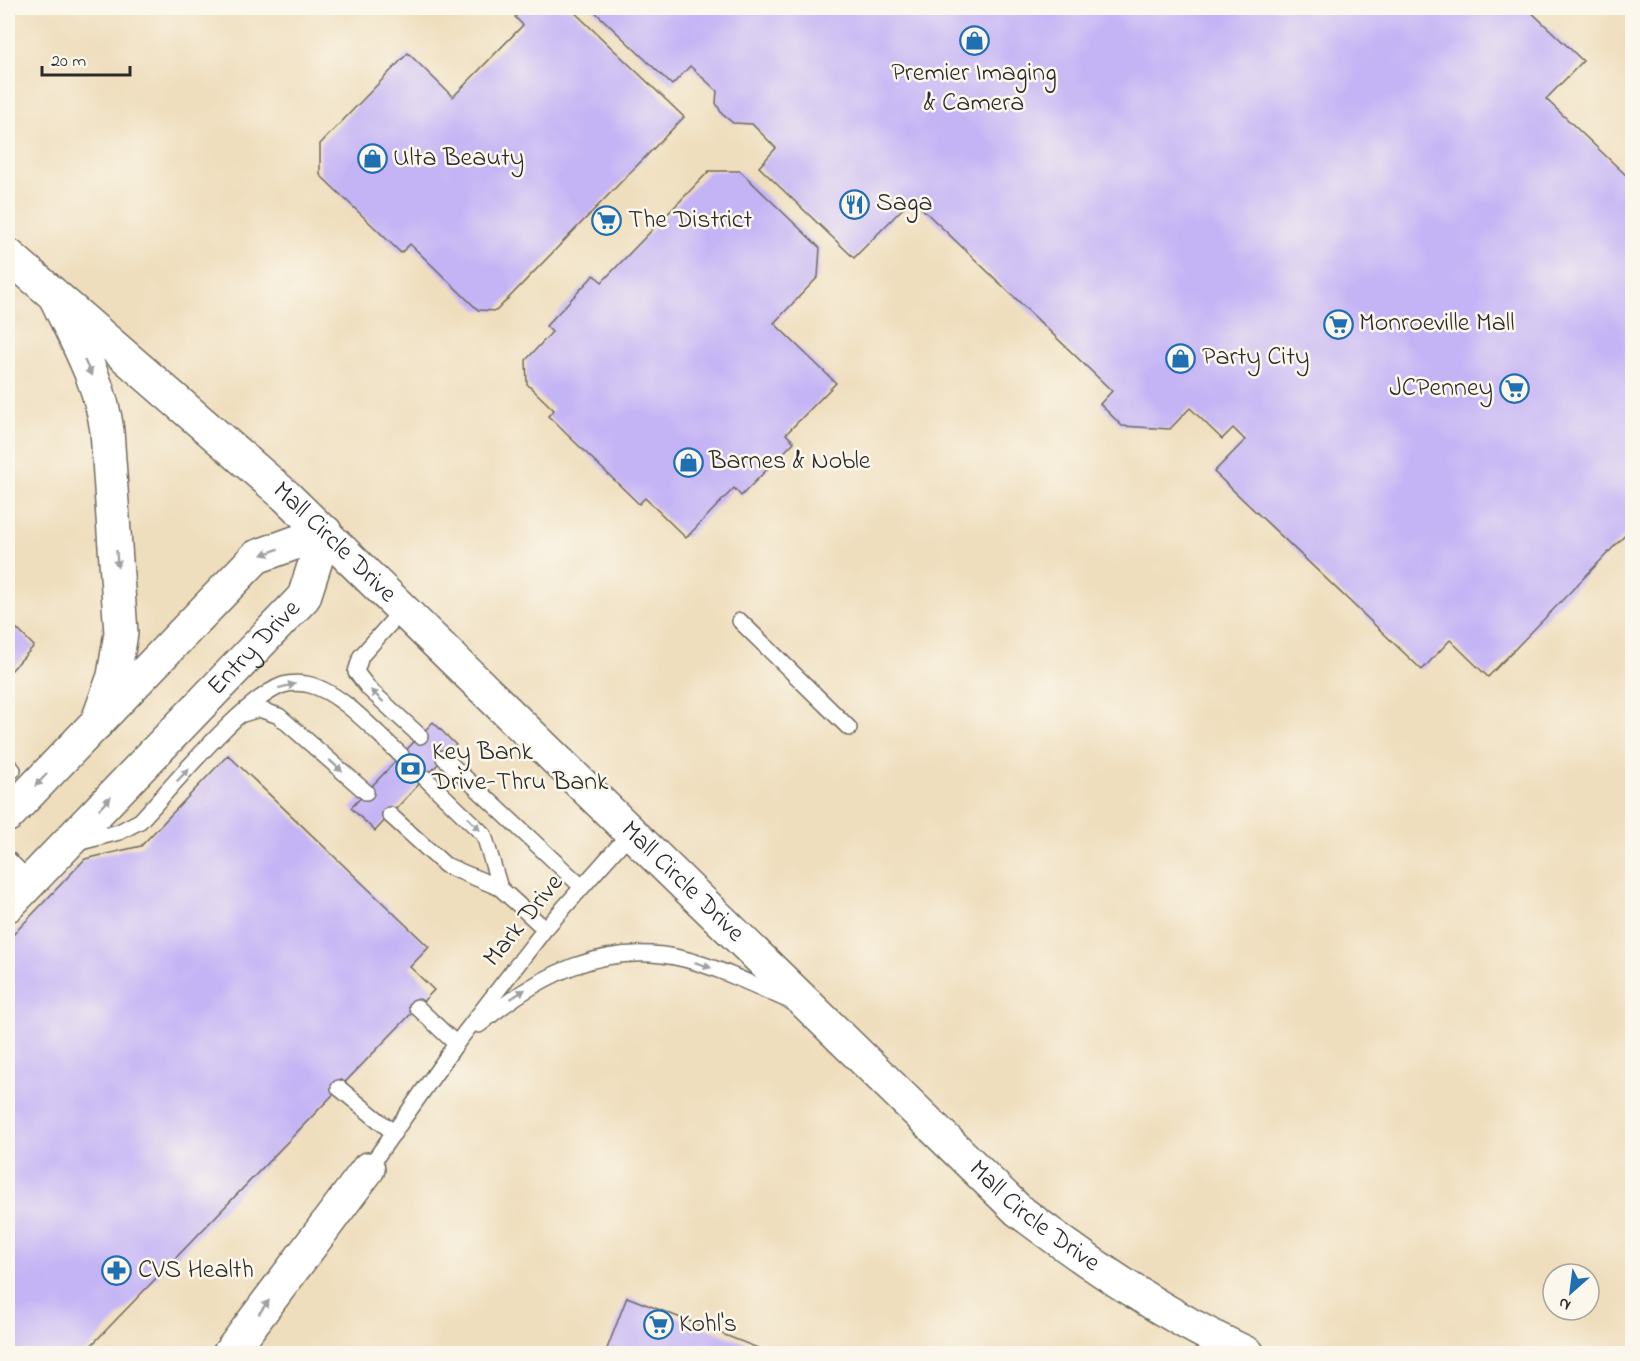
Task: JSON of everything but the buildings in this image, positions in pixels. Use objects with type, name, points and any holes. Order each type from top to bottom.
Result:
[{"type":"main road","name":"Mall Circle Drive","points":[[8,255],[200,420],[324,532],[818,1013],[970,1166],[1018,1210],[1120,1283],[1176,1318],[1248,1353]]},
{"type":"main road","points":[[55,296],[97,388],[105,410],[108,431],[121,633],[114,676],[96,723]]},
{"type":"main road","points":[[8,815],[256,557],[324,532]]},
{"type":"main road","name":"Entry Drive","points":[[8,905],[19,870],[64,845],[304,597],[324,532]]},
{"type":"main road","points":[[229,1353],[368,1169]]},
{"type":"lane","points":[[404,608],[361,656],[356,672],[369,689],[420,736]]},
{"type":"lane","points":[[740,621],[849,728]]},
{"type":"lane","points":[[64,845],[98,839],[140,821],[240,715],[285,684],[307,684],[339,699],[401,755]]},
{"type":"lane","points":[[240,715],[259,709],[279,716],[366,792]]},
{"type":"lane","points":[[444,758],[582,887]]},
{"type":"lane","points":[[425,778],[484,835],[501,888]]},
{"type":"lane","points":[[390,815],[445,865],[501,888],[544,929]]},
{"type":"lane","name":"Mark Drive","points":[[368,1169],[456,1044],[544,929],[632,831]]},
{"type":"lane","name":"Mark Drive","points":[[456,1044],[509,1000],[550,974],[572,965],[620,954],[642,953],[685,959],[818,1013]]},
{"type":"lane","points":[[417,1007],[456,1044]]},
{"type":"lane","points":[[339,1088],[394,1133]]},
{"type":"place","name":"Premier Imaging & Camera","points":[[974,40]]},
{"type":"place","name":"Ulta Beauty","points":[[372,159]]},
{"type":"place","name":"Saga","points":[[855,204]]},
{"type":"place","name":"The District","points":[[607,221]]},
{"type":"place","name":"Monroeville Mall","points":[[1338,324]]},
{"type":"place","name":"Party City","points":[[1181,358]]},
{"type":"place","name":"JCPenney","points":[[1514,389]]},
{"type":"place","name":"Barnes & Noble","points":[[688,462]]},
{"type":"place","name":"Key Bank Drive-Thru Bank","points":[[411,768]]},
{"type":"place","name":"CVS Health","points":[[117,1271]]},
{"type":"place","name":"Kohl's","points":[[658,1325]]}]
